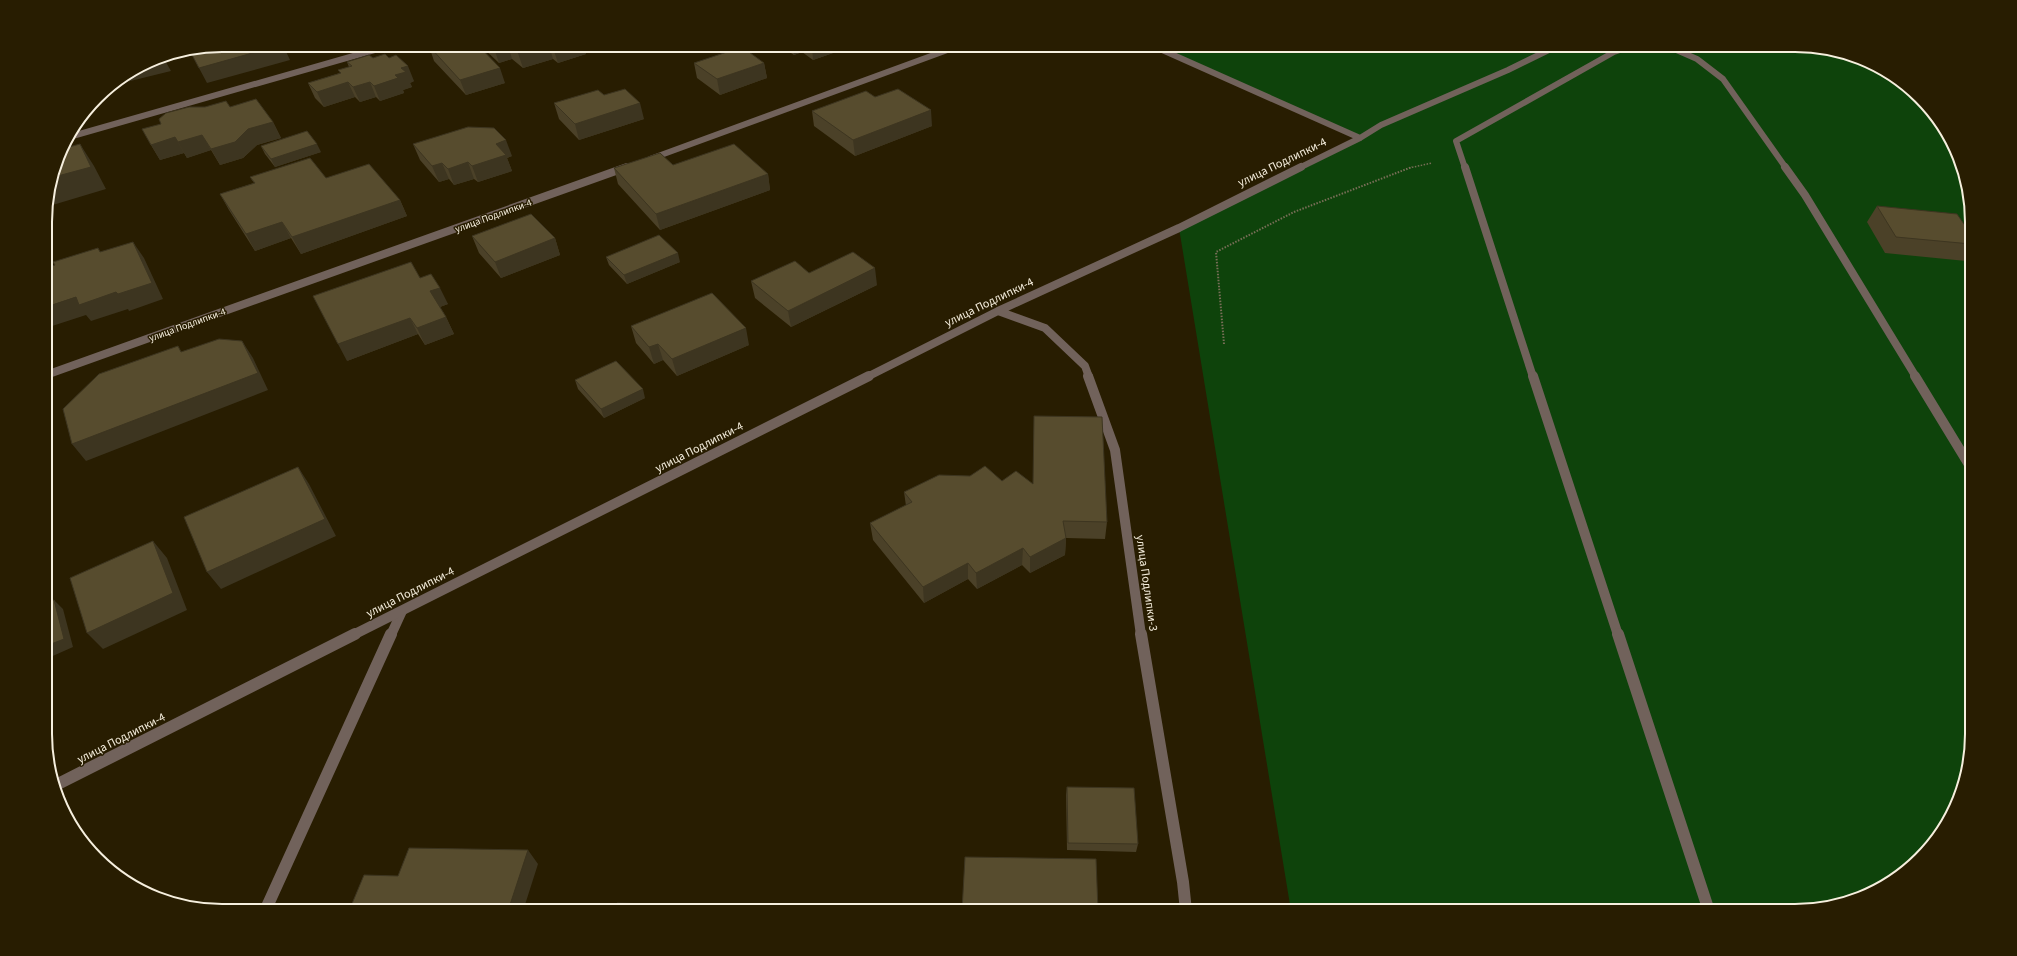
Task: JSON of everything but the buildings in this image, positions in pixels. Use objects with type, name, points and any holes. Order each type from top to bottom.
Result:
[{"type":"street","points":[[76,135],[367,52]]},
{"type":"street","name":"улица Подлипки-4","points":[[52,373],[641,163],[942,52]]},
{"type":"street","points":[[1167,52],[1360,138]]},
{"type":"street","name":"улица Подлипки-4","points":[[60,783],[998,311],[1178,228],[1360,138],[1381,125],[1508,70],[1545,52]]},
{"type":"street","points":[[1614,52],[1456,140],[1707,904]]},
{"type":"street","points":[[1681,52],[1697,59],[1723,79],[1805,195],[1965,458]]},
{"type":"street","name":"улица Подлипки-3","points":[[998,311],[1045,328],[1085,366],[1115,450],[1146,672],[1183,882],[1185,904]]},
{"type":"street","points":[[268,904],[402,611]]},
{"type":"path","points":[[1224,344],[1216,252],[1294,212],[1410,167],[1462,160]]},
{"type":"green space","points":[[1167,52],[1806,52],[1828,55],[1849,61],[1880,75],[1907,94],[1930,119],[1942,137],[1952,157],[1962,189],[1965,211],[1965,745],[1962,767],[1956,788],[1942,819],[1923,846],[1898,869],[1880,881],[1860,891],[1828,901],[1806,904],[1290,904],[1179,228],[1359,138]]}]
